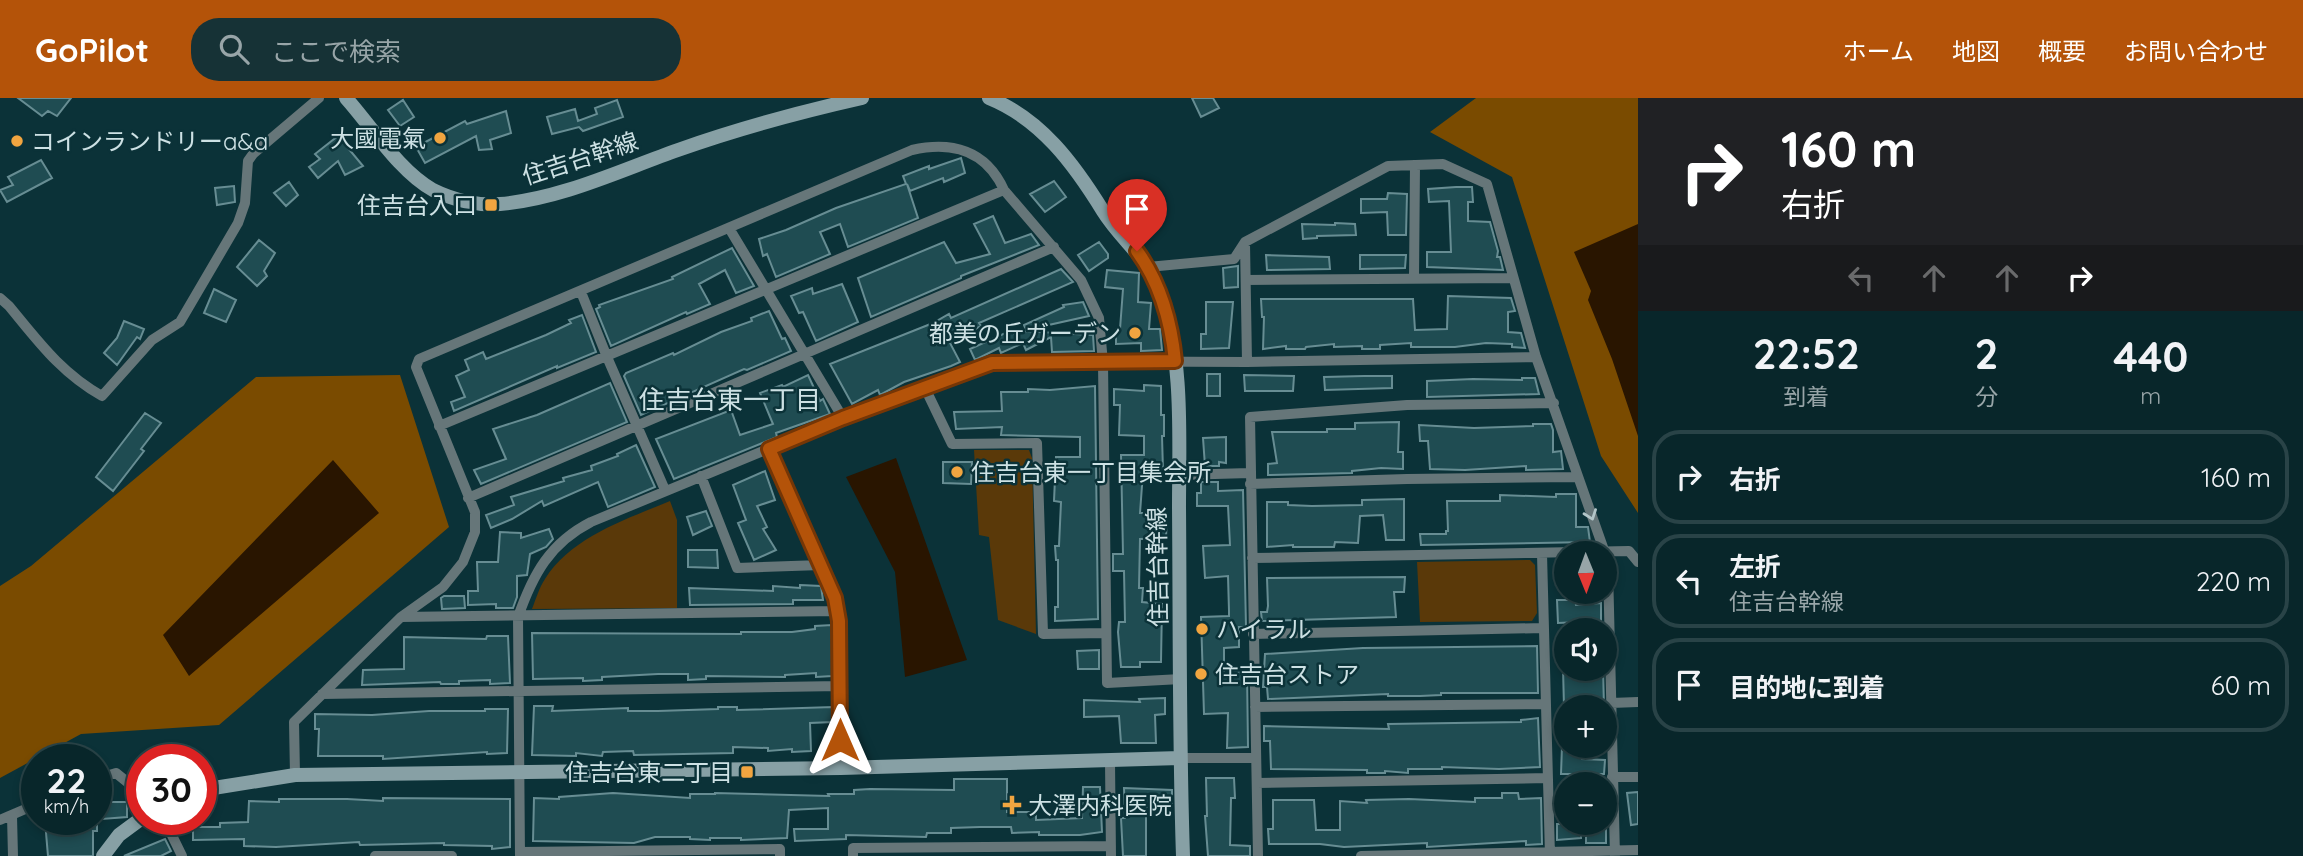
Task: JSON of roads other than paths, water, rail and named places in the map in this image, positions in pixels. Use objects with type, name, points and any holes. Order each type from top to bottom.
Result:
[{"type":"street","points":[[0,298],[61,367],[84,386],[102,396],[152,340],[180,322],[238,223],[245,203],[248,162],[253,154],[318,98]]},
{"type":"street","name":"住吉台幹線","points":[[346,98],[392,152],[419,180],[433,190],[470,202],[498,204],[548,195],[693,145],[862,98]]},
{"type":"street","name":"住吉台幹線","points":[[989,98],[1022,115],[1062,150],[1109,220],[1148,267],[1160,290],[1172,331],[1179,475],[1183,856]]},
{"type":"street","points":[[295,775],[294,722],[401,617],[443,587],[464,562],[477,522],[416,367],[419,359],[912,150],[937,145],[963,151],[984,160],[1004,190],[1081,280],[1099,318],[1103,363],[1107,683],[1181,679]]},
{"type":"street","points":[[1148,267],[1234,259],[1245,242],[1388,166],[1443,164],[1487,184],[1536,357],[1601,541]]},
{"type":"street","points":[[1414,278],[1415,166]]},
{"type":"street","points":[[439,426],[1004,190]]},
{"type":"street","points":[[730,228],[843,418]]},
{"type":"street","points":[[1245,242],[1247,362]]},
{"type":"street","points":[[468,498],[1054,247]]},
{"type":"street","points":[[1246,280],[1513,278]]},
{"type":"street","points":[[581,292],[665,490]]},
{"type":"street","points":[[780,856],[780,849],[520,854],[517,772],[518,617],[530,583],[546,559],[570,533],[665,490],[843,418],[992,363],[1536,357]]},
{"type":"street","points":[[925,388],[952,444],[1037,443],[1042,634],[1106,633]]},
{"type":"street","points":[[1258,856],[1250,417],[1407,405],[1554,404]]},
{"type":"street","points":[[769,449],[821,565],[838,611],[841,768]]},
{"type":"street","points":[[1179,475],[1407,479],[1577,477]]},
{"type":"street","points":[[701,476],[737,568],[821,565]]},
{"type":"street","points":[[1617,552],[1629,551],[1638,562]]},
{"type":"street","points":[[1542,554],[1550,854]]},
{"type":"street","points":[[1252,558],[1554,554]]},
{"type":"street","points":[[1609,604],[1611,695]]},
{"type":"street","points":[[401,617],[838,611]]},
{"type":"street","points":[[1253,634],[1543,628]]},
{"type":"street","points":[[322,694],[840,685]]},
{"type":"street","points":[[1617,703],[1638,702]]},
{"type":"street","points":[[1255,707],[1545,704]]},
{"type":"street","points":[[217,787],[295,775],[841,768],[1256,758]]},
{"type":"street","points":[[853,856],[853,848],[1111,851],[1110,762]]},
{"type":"street","points":[[1617,777],[1638,777]]},
{"type":"street","points":[[1257,783],[1548,778]]},
{"type":"street","points":[[0,820],[21,812]]},
{"type":"street","points":[[12,816],[13,856]]},
{"type":"street","points":[[103,856],[126,830]]},
{"type":"street","points":[[172,835],[182,856]]},
{"type":"street","points":[[1614,835],[1615,854]]},
{"type":"street","points":[[1361,856],[1615,854],[1638,850]]},
{"type":"street","points":[[375,856],[452,856]]},
{"type":"place","name":"大國電氣","points":[[440,138]]},
{"type":"place","name":"コインランドリーa&a","points":[[17,141]]},
{"type":"place","name":"住吉台入口","points":[[491,205]]},
{"type":"place","name":"都美の丘ガーデン","points":[[1135,333]]},
{"type":"place","name":"住吉台東一丁目集会所","points":[[957,472]]},
{"type":"place","name":"ハイラル","points":[[1202,629]]},
{"type":"place","name":"住吉台ストア","points":[[1201,674]]},
{"type":"place","name":"住吉台東二丁目","points":[[747,772]]},
{"type":"place","name":"大澤内科医院","points":[[1012,805]]},
{"type":"district","name":"住吉台東一丁目","points":[[730,399]]}]
